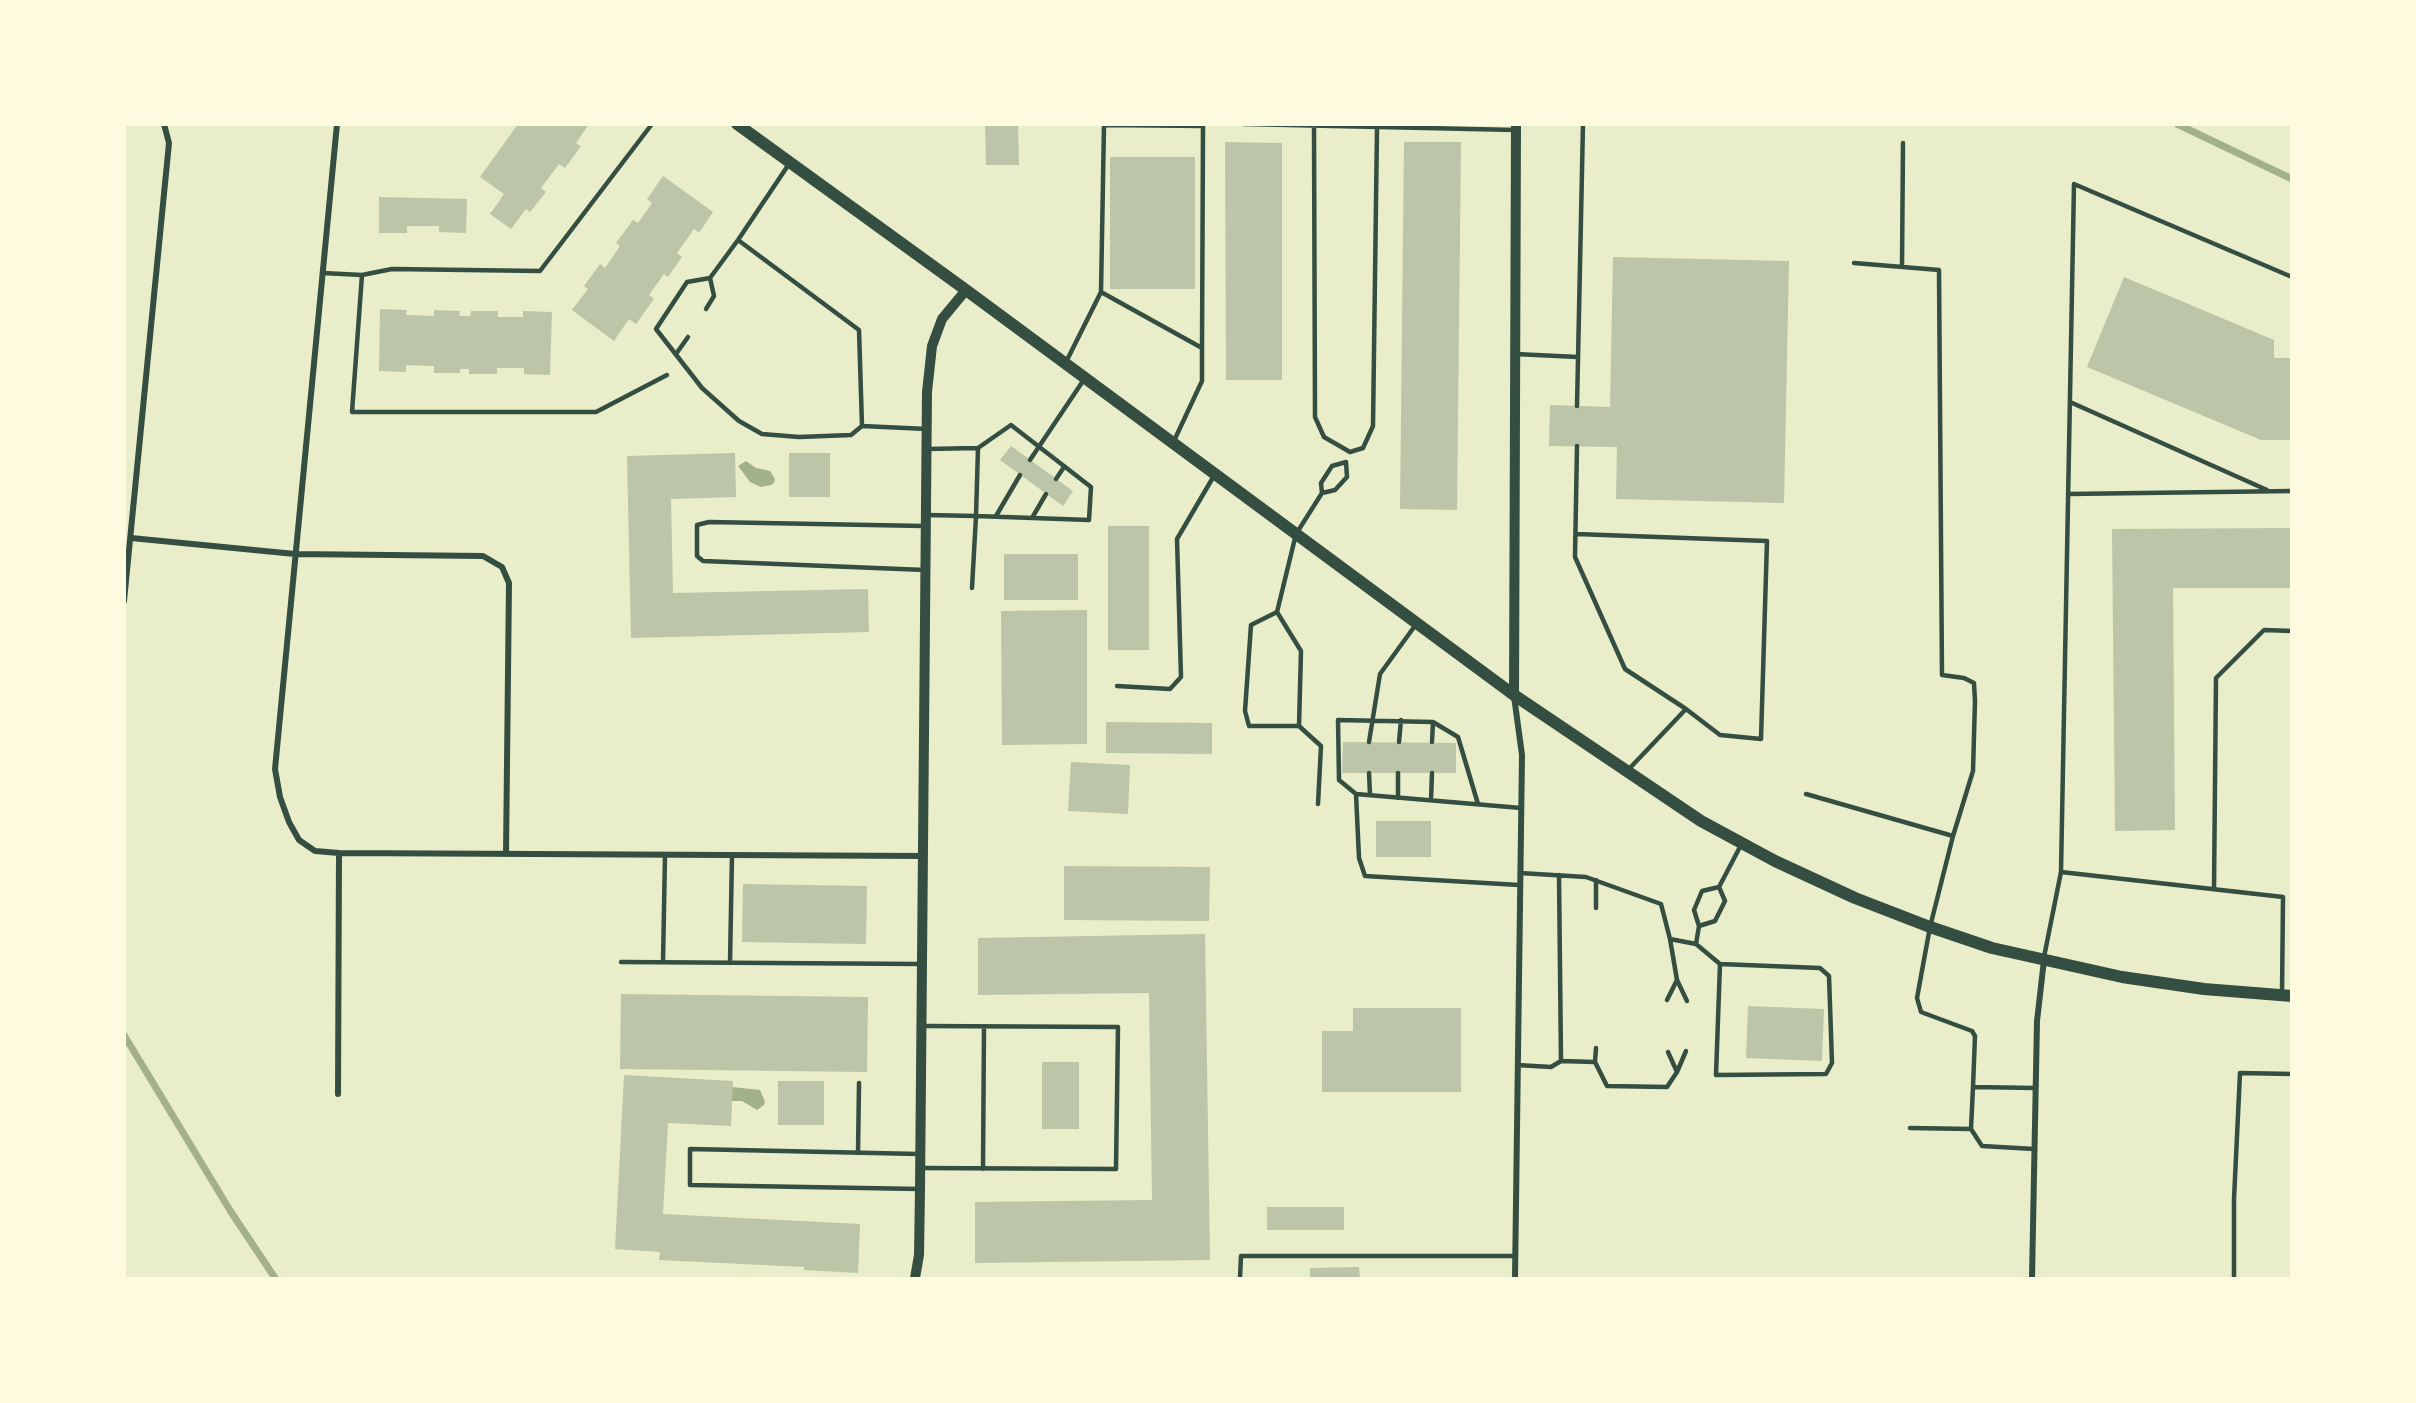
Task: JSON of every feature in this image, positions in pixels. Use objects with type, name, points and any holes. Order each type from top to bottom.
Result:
[{"type":"main road","points":[[737,124],[966,290],[1514,695],[1701,821],[1855,898],[1992,948],[2134,979],[2205,989],[2287,996]]},
{"type":"street","points":[[124,601],[170,143],[164,124]]},
{"type":"street","points":[[337,124],[275,769],[280,797],[289,822],[299,840],[315,850],[339,854],[923,856]]},
{"type":"street","points":[[1515,1278],[1522,755],[1514,695],[1516,128]]},
{"type":"street","points":[[915,1278],[919,1254],[920,1189],[927,392],[933,346],[942,319],[966,290]]},
{"type":"street","points":[[131,538],[295,554],[483,556],[502,567],[509,583],[506,854]]},
{"type":"street","points":[[339,854],[339,1094]]},
{"type":"street","points":[[2032,1278],[2037,1021],[2044,960]]},
{"type":"lane","points":[[322,273],[363,275],[392,268],[540,271],[652,124]]},
{"type":"lane","points":[[1243,124],[1377,128],[1516,128]]},
{"type":"lane","points":[[1576,406],[1583,124]]},
{"type":"lane","points":[[1065,363],[1101,292],[1104,125],[1203,126],[1202,381],[1173,443]]},
{"type":"lane","points":[[1314,126],[1314,417],[1324,437],[1350,452],[1362,448],[1373,426],[1377,128]]},
{"type":"lane","points":[[1902,266],[1903,142]]},
{"type":"lane","points":[[790,163],[710,278],[687,282],[656,329],[702,388],[740,421],[762,434],[799,437],[851,435],[862,426],[927,429]]},
{"type":"lane","points":[[2044,960],[2061,872],[2074,184],[2292,276]]},
{"type":"lane","points":[[738,240],[859,330],[862,426]]},
{"type":"lane","points":[[1854,263],[1939,270],[1942,675],[1964,678],[1974,683],[1973,771],[1953,836],[1930,927],[1917,998],[1921,1012],[1972,1031],[1975,1036],[1971,1129],[1982,1146],[2034,1149]]},
{"type":"lane","points":[[363,275],[352,412],[596,412],[667,375]]},
{"type":"lane","points":[[706,309],[714,296],[710,278]]},
{"type":"lane","points":[[1101,292],[1202,348]]},
{"type":"lane","points":[[676,354],[688,337]]},
{"type":"lane","points":[[1515,354],[1578,357]]},
{"type":"lane","points":[[1030,460],[1085,378]]},
{"type":"lane","points":[[2070,402],[2269,491]]},
{"type":"lane","points":[[925,570],[703,561],[697,556],[697,525],[709,522],[926,520],[976,516],[1089,520],[1091,487],[1011,425],[978,448],[926,449]]},
{"type":"lane","points":[[1575,534],[1767,541],[1761,739],[1720,735],[1686,709],[1625,669],[1575,556],[1575,534],[1577,446]]},
{"type":"lane","points":[[972,588],[978,448]]},
{"type":"lane","points":[[1322,493],[1335,490],[1347,477],[1346,462],[1350,452]]},
{"type":"lane","points":[[1299,726],[1301,651],[1277,612],[1296,534],[1322,493],[1321,483],[1332,466],[1346,462]]},
{"type":"lane","points":[[1056,479],[1064,467]]},
{"type":"lane","points":[[1117,686],[1170,689],[1181,677],[1177,539],[1215,474]]},
{"type":"lane","points":[[996,516],[1020,475]]},
{"type":"lane","points":[[2068,494],[2292,490]]},
{"type":"lane","points":[[1032,518],[1046,494]]},
{"type":"lane","points":[[1277,612],[1251,624],[1245,711],[1249,726],[1299,726],[1321,746],[1318,804]]},
{"type":"lane","points":[[1369,742],[1380,674],[1417,623]]},
{"type":"lane","points":[[2214,889],[2216,678],[2264,630],[2292,630]]},
{"type":"lane","points":[[1626,772],[1686,709]]},
{"type":"lane","points":[[1478,804],[1458,737],[1433,722],[1338,720],[1339,780],[1356,794],[1521,808]]},
{"type":"lane","points":[[1399,742],[1401,720]]},
{"type":"lane","points":[[1432,742],[1433,722]]},
{"type":"lane","points":[[1369,773],[1370,795]]},
{"type":"lane","points":[[1398,773],[1398,798]]},
{"type":"lane","points":[[1431,800],[1432,773]]},
{"type":"lane","points":[[1356,794],[1359,858],[1365,876],[1519,885]]},
{"type":"lane","points":[[1806,794],[1953,836]]},
{"type":"lane","points":[[1696,945],[1699,926],[1694,910],[1702,891],[1719,887],[1742,843]]},
{"type":"lane","points":[[663,962],[665,855]]},
{"type":"lane","points":[[730,963],[732,855]]},
{"type":"lane","points":[[2061,872],[2283,897],[2287,996]]},
{"type":"lane","points":[[1520,873],[1586,877],[1661,903],[1677,980],[1687,1001]]},
{"type":"lane","points":[[1559,875],[1562,1061]]},
{"type":"lane","points":[[1596,880],[1596,908]]},
{"type":"lane","points":[[1699,926],[1715,921],[1725,901],[1719,887]]},
{"type":"lane","points":[[1670,939],[1696,945],[1720,964],[1820,968],[1829,976],[1832,1063],[1826,1074],[1716,1075],[1720,964]]},
{"type":"lane","points":[[621,962],[922,964]]},
{"type":"lane","points":[[1667,1000],[1677,980]]},
{"type":"lane","points":[[920,1168],[1116,1169],[1118,1028],[921,1026]]},
{"type":"lane","points":[[983,1169],[984,1027]]},
{"type":"lane","points":[[1596,1048],[1595,1062],[1607,1086],[1667,1086],[1677,1072],[1686,1051]]},
{"type":"lane","points":[[1668,1052],[1677,1072]]},
{"type":"lane","points":[[1517,1065],[1551,1067],[1562,1061],[1595,1062]]},
{"type":"lane","points":[[2234,1278],[2234,1199],[2240,1073],[2292,1074]]},
{"type":"lane","points":[[858,1153],[859,1083]]},
{"type":"lane","points":[[1973,1088],[2036,1088]]},
{"type":"lane","points":[[1910,1128],[1971,1129]]},
{"type":"lane","points":[[920,1154],[690,1149],[690,1185],[920,1189]]},
{"type":"lane","points":[[1240,1278],[1241,1256],[1515,1256]]},
{"type":"shaded area","points":[[746,461],[756,468],[770,471],[775,479],[774,483],[761,487],[750,482],[738,466]]},
{"type":"shaded area","points":[[732,1087],[760,1090],[764,1105],[757,1110],[742,1101],[732,1101],[728,1095]]},
{"type":"building","points":[[518,124],[548,124],[550,126],[552,124],[589,124],[576,143],[581,146],[565,168],[559,164],[541,188],[546,192],[530,212],[526,209],[511,229],[490,214],[504,194],[480,177]]},
{"type":"building","points":[[985,124],[1018,124],[1019,165],[986,165]]},
{"type":"building","points":[[1225,142],[1282,143],[1282,380],[1226,380]]},
{"type":"building","points":[[1404,142],[1461,142],[1457,510],[1400,509]]},
{"type":"building","points":[[1110,157],[1195,157],[1195,289],[1110,289]]},
{"type":"building","points":[[663,176],[713,212],[699,233],[694,229],[677,253],[682,257],[668,277],[664,274],[649,295],[654,299],[636,324],[629,319],[614,341],[572,310],[588,289],[584,286],[600,264],[605,268],[620,246],[616,243],[633,220],[638,223],[652,203],[647,199]]},
{"type":"building","points":[[379,197],[467,199],[466,233],[439,232],[439,226],[407,226],[407,233],[379,233]]},
{"type":"building","points":[[1613,257],[1789,261],[1784,503],[1616,499],[1617,447],[1549,446],[1550,405],[1610,407]]},
{"type":"building","points":[[2124,277],[2274,340],[2274,358],[2292,358],[2292,440],[2261,440],[2087,367]]},
{"type":"building","points":[[380,309],[407,310],[406,315],[434,316],[434,310],[460,311],[459,316],[470,316],[471,311],[498,311],[498,317],[523,317],[523,311],[552,312],[550,375],[524,374],[524,368],[497,368],[497,374],[469,374],[469,369],[460,369],[460,373],[434,373],[434,366],[406,365],[406,372],[379,371]]},
{"type":"building","points":[[1011,446],[1073,491],[1063,506],[1000,460]]},
{"type":"building","points":[[735,453],[736,497],[671,499],[673,593],[868,589],[869,632],[631,638],[627,456]]},
{"type":"building","points":[[789,453],[830,453],[830,497],[789,497]]},
{"type":"building","points":[[1108,526],[1149,526],[1149,650],[1108,650]]},
{"type":"building","points":[[2292,528],[2292,588],[2173,588],[2175,830],[2115,831],[2112,529]]},
{"type":"building","points":[[1004,554],[1078,554],[1078,600],[1004,600]]},
{"type":"building","points":[[1087,610],[1087,744],[1002,745],[1001,611]]},
{"type":"building","points":[[1106,722],[1212,723],[1212,754],[1106,753]]},
{"type":"building","points":[[1343,742],[1456,743],[1456,773],[1342,773]]},
{"type":"building","points":[[1071,762],[1130,765],[1128,814],[1068,811]]},
{"type":"building","points":[[1376,821],[1431,821],[1431,857],[1376,857]]},
{"type":"building","points":[[1064,866],[1210,867],[1209,921],[1064,920]]},
{"type":"building","points":[[743,884],[867,886],[866,944],[742,942]]},
{"type":"building","points":[[1205,934],[1210,1260],[975,1263],[975,1202],[1152,1200],[1149,993],[978,995],[978,938]]},
{"type":"building","points":[[621,994],[868,997],[867,1072],[620,1069]]},
{"type":"building","points":[[1748,1006],[1824,1009],[1822,1061],[1746,1058]]},
{"type":"building","points":[[1353,1008],[1461,1008],[1461,1092],[1322,1092],[1322,1031],[1353,1031]]},
{"type":"building","points":[[1042,1062],[1079,1062],[1079,1129],[1042,1129]]},
{"type":"building","points":[[624,1075],[733,1081],[731,1126],[668,1123],[663,1214],[860,1224],[858,1273],[804,1270],[804,1267],[659,1260],[660,1252],[615,1249]]},
{"type":"building","points":[[778,1081],[824,1081],[824,1125],[778,1125]]},
{"type":"building","points":[[1267,1207],[1344,1207],[1344,1230],[1267,1230]]},
{"type":"building","points":[[1359,1267],[1360,1278],[1310,1278],[1310,1268]]},
{"type":"waterway","points":[[2177,124],[2292,179]]},
{"type":"waterway","points":[[124,1035],[231,1212],[275,1278]]}]
